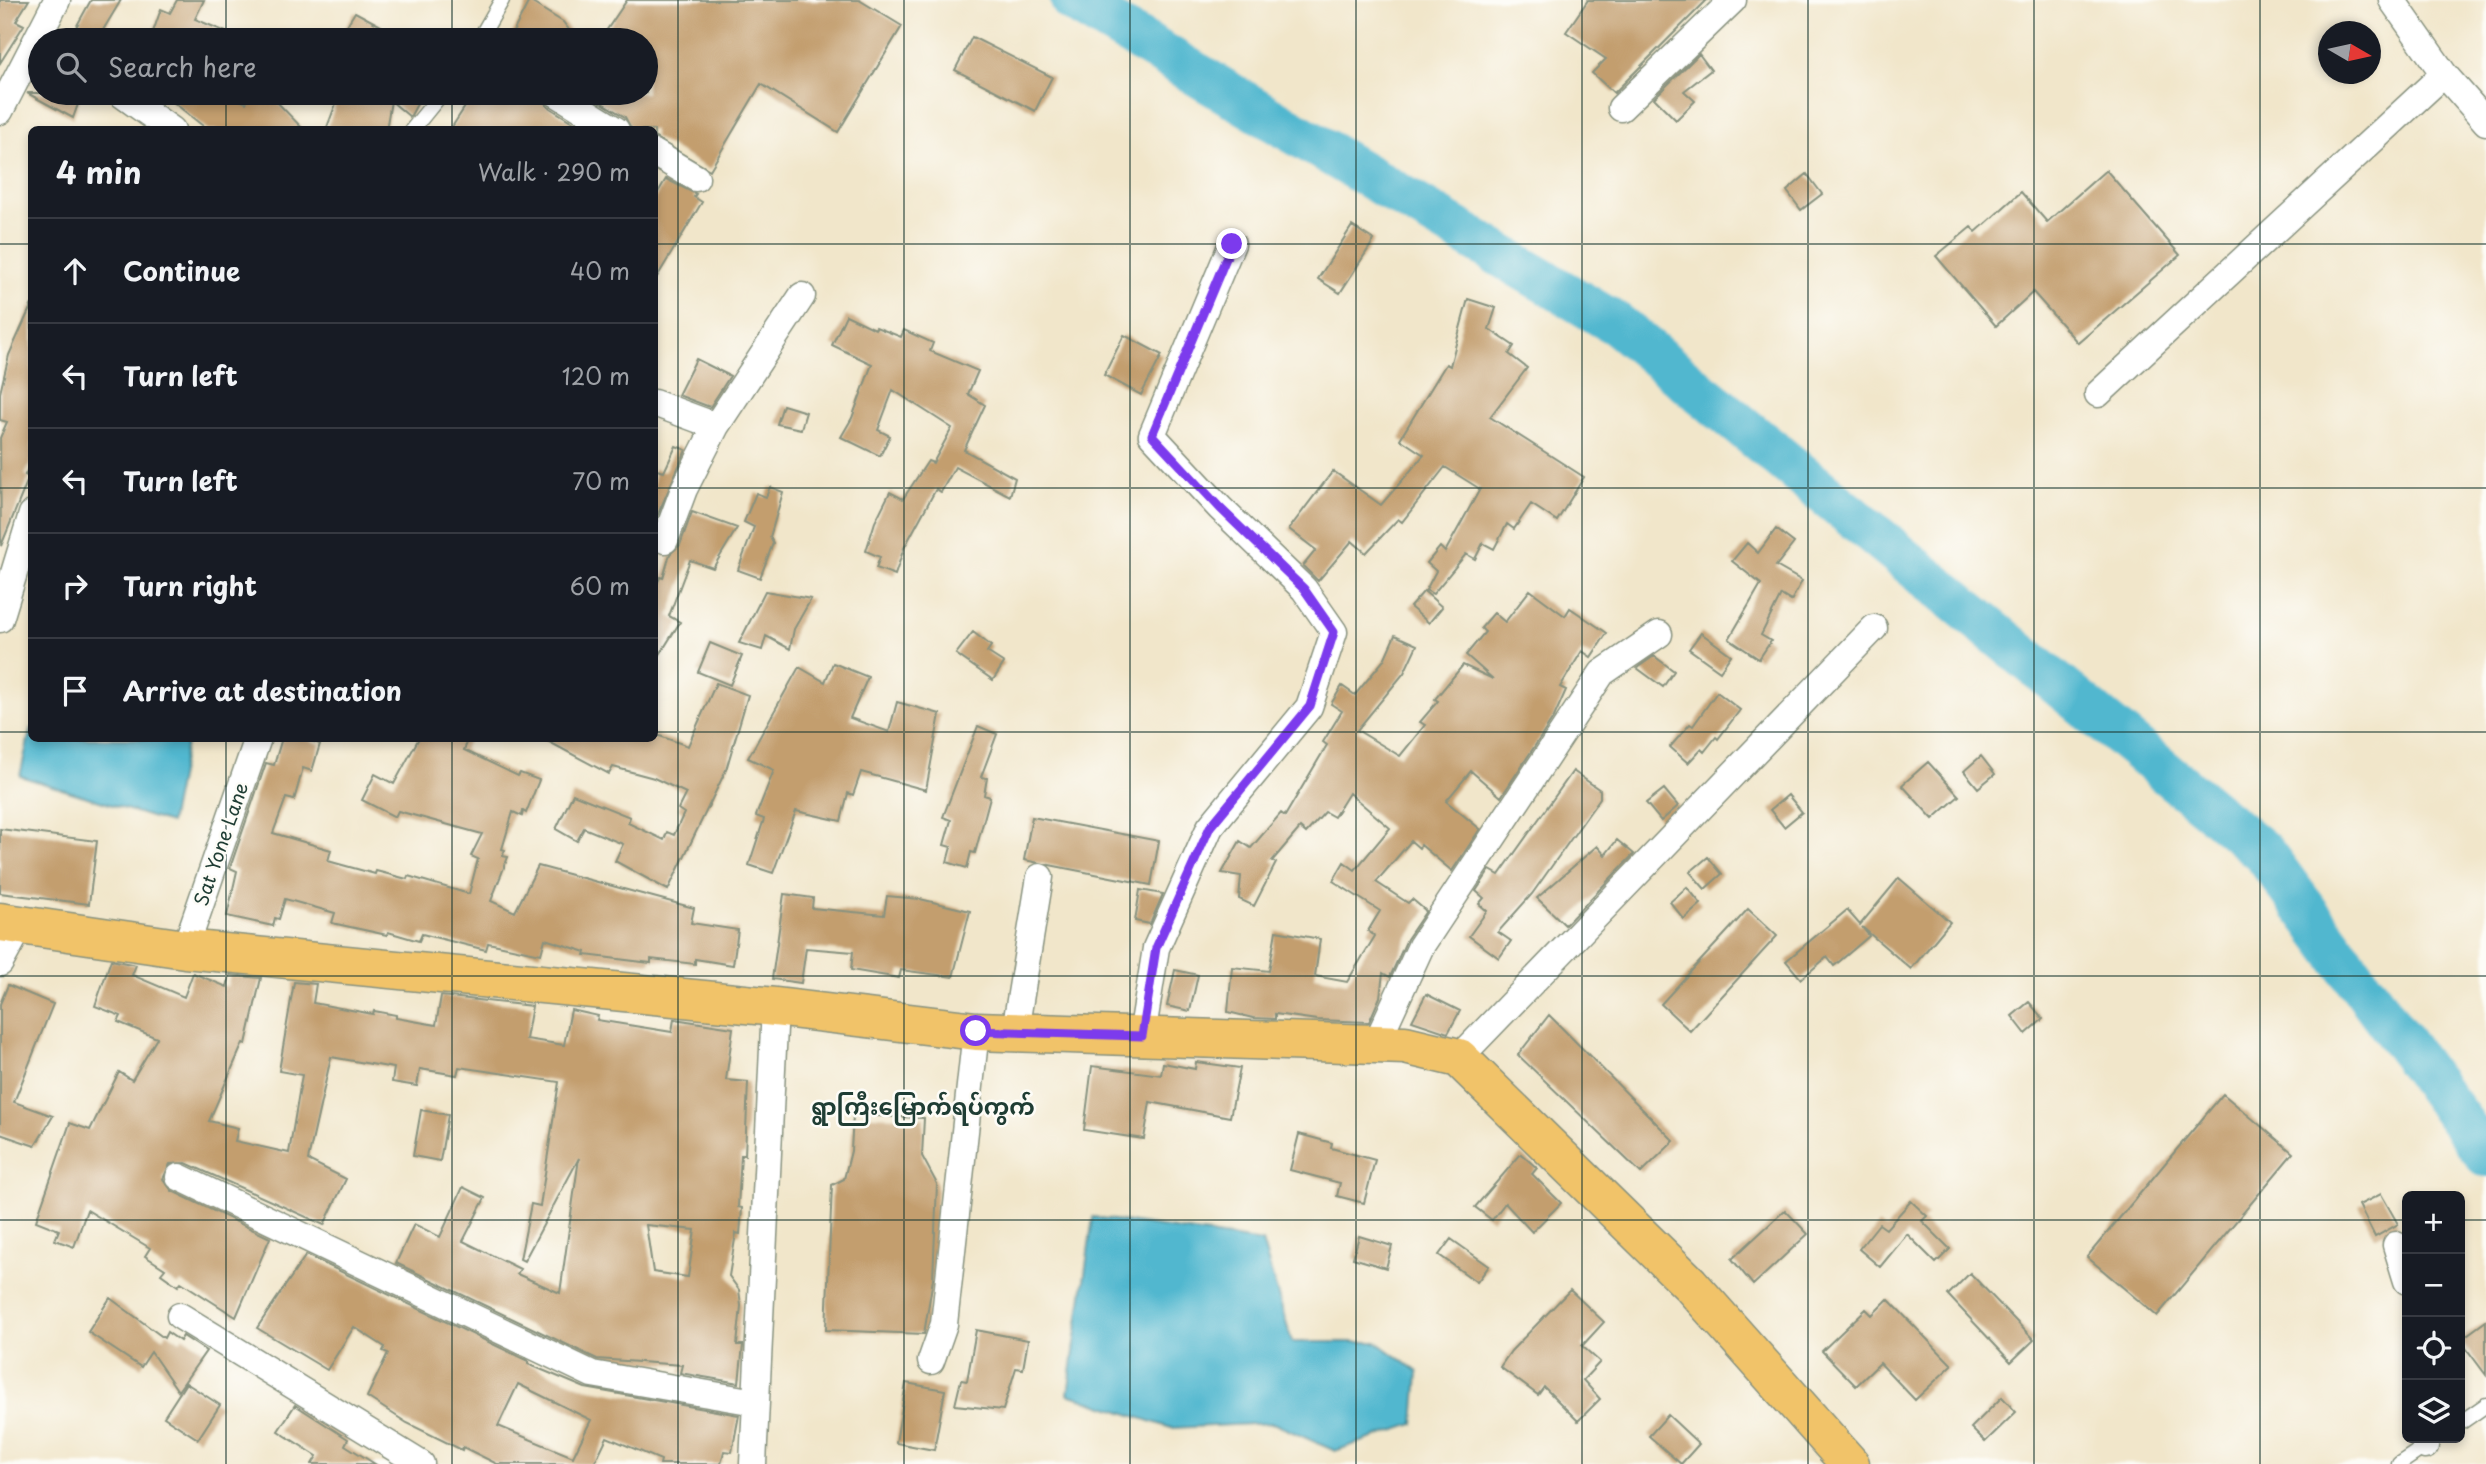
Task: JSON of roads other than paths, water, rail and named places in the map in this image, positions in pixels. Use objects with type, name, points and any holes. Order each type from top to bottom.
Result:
[{"type":"main road","points":[[10,923],[184,949],[775,1007],[976,1031],[1405,1045],[1459,1058],[1690,1284],[1850,1464]]},
{"type":"street","points":[[46,28],[57,0]]},
{"type":"street","points":[[1621,108],[1733,0]]},
{"type":"street","points":[[2392,0],[2444,74],[2486,122]]},
{"type":"street","points":[[0,111],[28,62]]},
{"type":"street","points":[[2098,394],[2444,74]]},
{"type":"street","points":[[137,105],[166,126]]},
{"type":"street","points":[[576,105],[610,126]]},
{"type":"street","points":[[658,155],[696,178]]},
{"type":"street","points":[[1142,1036],[1156,948],[1210,827],[1310,706],[1334,632],[1304,589],[1220,508],[1152,435],[1232,244]]},
{"type":"street","points":[[665,540],[684,489],[716,426],[802,296]]},
{"type":"street","points":[[658,404],[716,426]]},
{"type":"street","points":[[0,620],[24,564],[28,539]]},
{"type":"street","points":[[1459,1058],[1874,628]]},
{"type":"street","points":[[1376,1044],[1421,946],[1602,673],[1659,634]]},
{"type":"street","name":"Sat Yone Lane","points":[[184,949],[257,742]]},
{"type":"street","points":[[1015,1031],[1040,877]]},
{"type":"street","points":[[0,963],[10,923]]},
{"type":"street","points":[[753,1464],[775,1007]]},
{"type":"street","points":[[931,1361],[944,1324],[976,1031]]},
{"type":"street","points":[[179,1177],[592,1374],[755,1402]]},
{"type":"street","points":[[2396,1245],[2402,1265]]},
{"type":"street","points":[[180,1316],[421,1464]]},
{"type":"lane","points":[[486,28],[502,0]]},
{"type":"lane","points":[[415,126],[432,105]]},
{"type":"lane","points":[[2465,1420],[2486,1405]]},
{"type":"lane","points":[[2399,1464],[2427,1443]]},
{"type":"water","points":[[28,740],[186,742],[170,823],[20,776]]},
{"type":"water","points":[[1093,1217],[1262,1242],[1292,1342],[1377,1342],[1418,1372],[1414,1424],[1335,1451],[1273,1423],[1171,1428],[1068,1394]]},
{"type":"waterway","points":[[1072,0],[1618,325],[2263,852],[2486,1155]]},
{"type":"district","name":"ရွာကြီးမြောက်ရပ်ကွက်","points":[[923,1107]]}]
